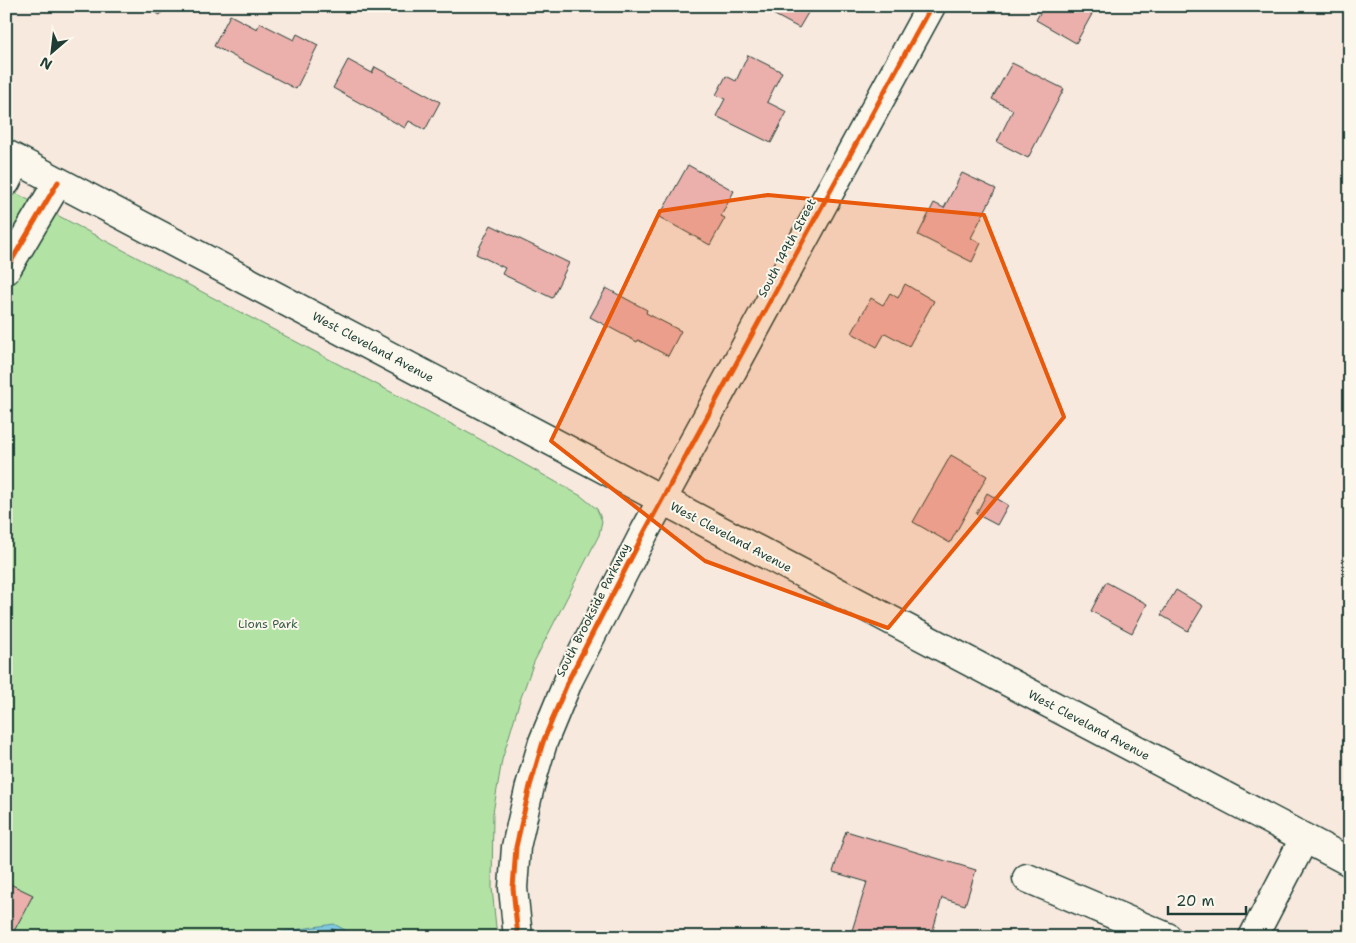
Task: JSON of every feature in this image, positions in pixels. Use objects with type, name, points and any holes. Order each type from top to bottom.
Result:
[{"type":"main road","name":"South 149th Street","points":[[662,501],[931,6]]},
{"type":"main road","name":"West Cleveland Avenue","points":[[10,165],[58,182],[1350,862]]},
{"type":"main road","points":[[6,270],[58,182]]},
{"type":"main road","name":"South Brookside Parkway","points":[[518,937],[513,888],[516,847],[530,786],[543,742],[569,678],[662,501]]},
{"type":"main road","points":[[1253,937],[1304,839]]},
{"type":"main road","points":[[1027,878],[1167,937]]},
{"type":"highlighted area","points":[[768,195],[984,215],[1064,417],[888,628],[705,561],[551,441],[660,211]]},
{"type":"green space","name":"Lions Park","points":[[6,188],[474,436],[581,496],[597,509],[602,521],[599,535],[534,662],[519,703],[502,760],[493,813],[492,888],[497,937],[6,937]]},
{"type":"water","points":[[334,924],[358,937],[277,937],[281,932]]},
{"type":"building","points":[[143,6],[165,6],[160,15]]},
{"type":"building","points":[[775,6],[812,6],[799,28],[771,13]]},
{"type":"building","points":[[1044,6],[1087,6],[1085,10],[1092,14],[1076,43],[1036,20]]},
{"type":"building","points":[[230,15],[257,29],[260,23],[294,40],[297,34],[318,45],[296,89],[214,46]]},
{"type":"building","points":[[748,55],[782,72],[767,102],[787,112],[771,143],[716,116],[725,99],[716,95],[726,76],[736,81]]},
{"type":"building","points":[[348,60],[372,73],[375,67],[440,102],[425,130],[409,121],[405,128],[333,88]]},
{"type":"building","points":[[1012,63],[1064,89],[1028,158],[997,142],[1013,110],[992,99]]},
{"type":"building","points":[[688,165],[734,191],[721,216],[725,218],[710,245],[659,217]]},
{"type":"building","points":[[962,173],[996,189],[971,238],[981,243],[972,262],[918,235],[934,203],[944,208]]},
{"type":"building","points":[[491,225],[569,263],[552,298],[502,274],[505,268],[476,254]]},
{"type":"building","points":[[905,284],[934,301],[909,346],[885,333],[877,347],[852,333],[871,298],[883,305],[890,293],[898,298]]},
{"type":"building","points":[[606,288],[647,310],[646,313],[681,331],[668,356],[590,317]]},
{"type":"building","points":[[951,455],[987,476],[950,543],[913,522]]},
{"type":"building","points":[[987,493],[1008,505],[997,525],[976,514]]},
{"type":"building","points":[[1106,582],[1147,604],[1132,633],[1091,611]]},
{"type":"building","points":[[1176,590],[1203,606],[1188,631],[1161,615]]},
{"type":"building","points":[[846,831],[976,870],[965,905],[942,898],[931,937],[850,937],[867,882],[833,872]]},
{"type":"building","points":[[6,882],[33,895],[11,937],[6,937]]},
{"type":"cycle path","points":[[518,937],[513,888],[516,847],[530,786],[543,742],[569,679],[645,531],[931,6]]},
{"type":"cycle path","points":[[6,270],[58,182]]}]
